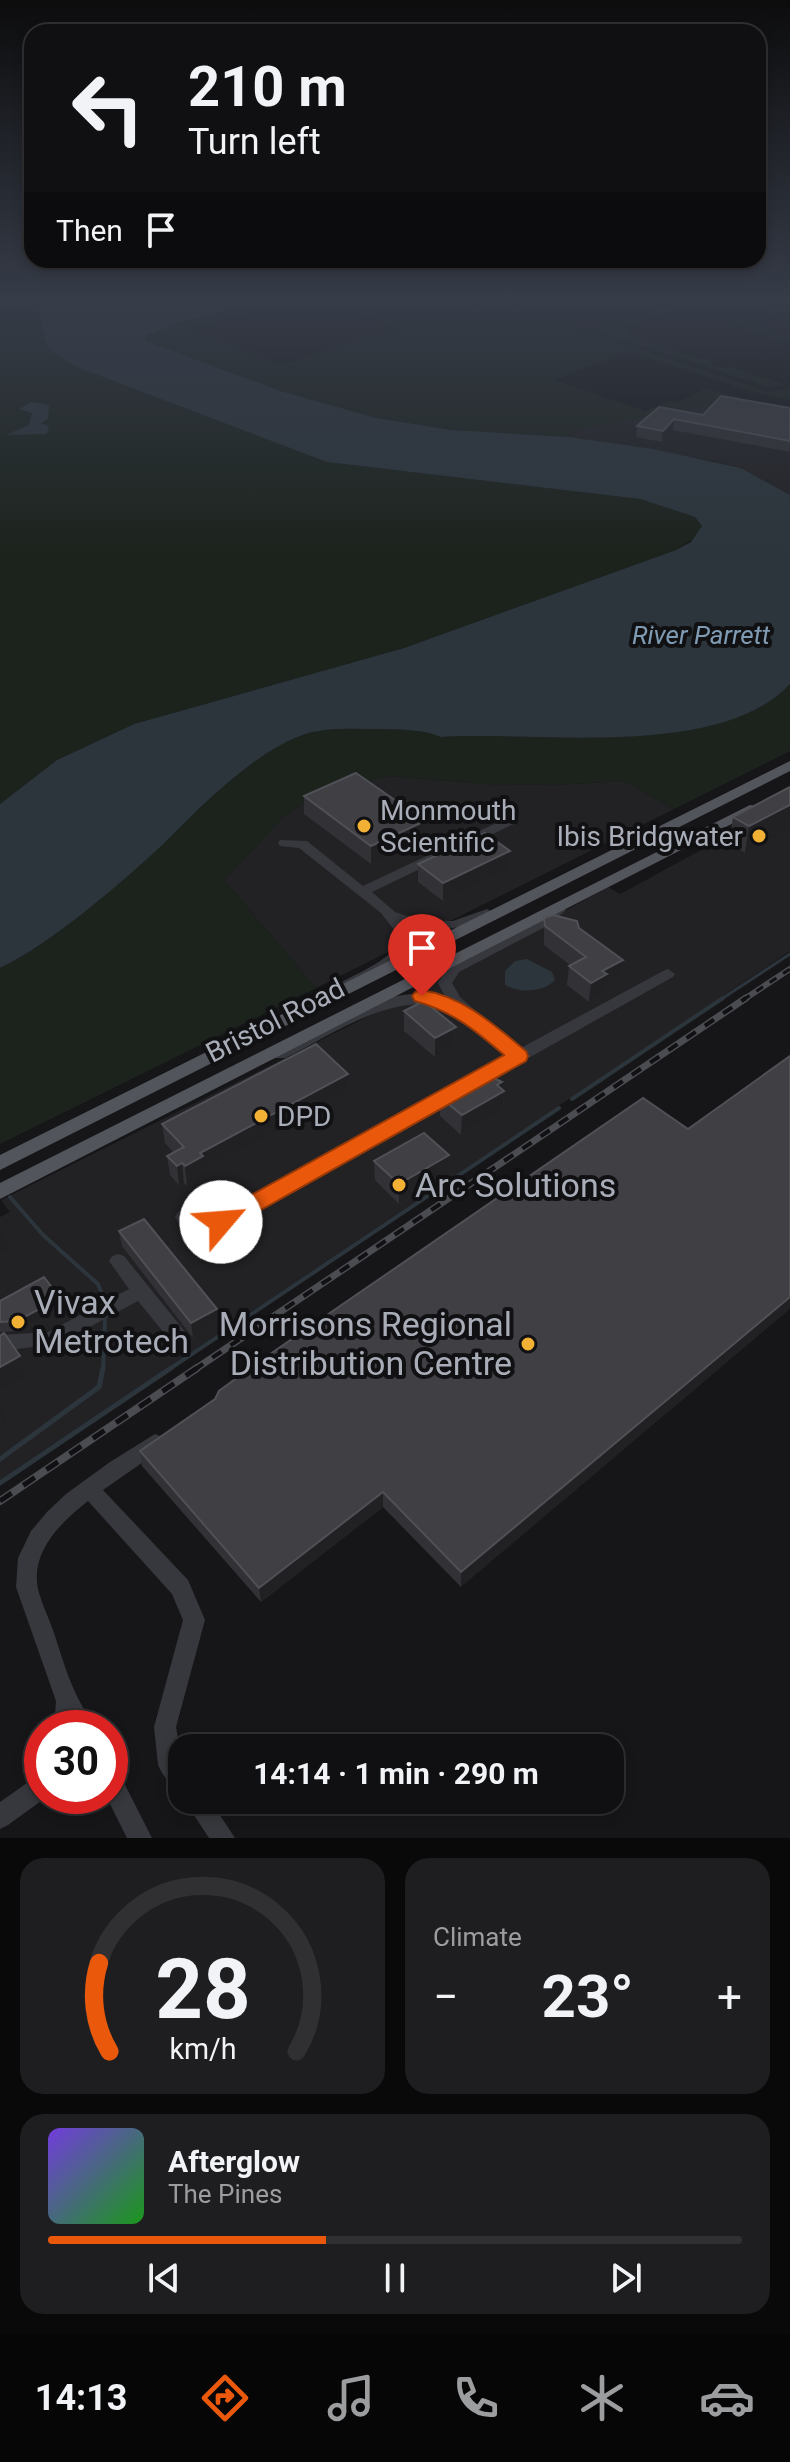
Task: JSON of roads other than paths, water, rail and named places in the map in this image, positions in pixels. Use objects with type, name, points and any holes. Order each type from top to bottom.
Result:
[{"type":"main road","name":"Bristol Road","points":[[0,1163],[790,765]]},
{"type":"main road","name":"Bristol Road","points":[[0,1192],[767,800]]},
{"type":"street","points":[[363,891],[513,819]]},
{"type":"street","points":[[285,843],[302,844],[386,910],[407,934],[406,947],[397,956],[343,984],[321,1001]]},
{"type":"street","points":[[386,910],[419,926],[444,928],[526,899]]},
{"type":"street","points":[[518,1056],[448,993],[447,975],[538,925],[569,901]]},
{"type":"street","points":[[184,1217],[201,1227],[221,1222],[668,974]]},
{"type":"street","points":[[227,1076],[396,1000],[430,997],[471,1016]]},
{"type":"street","points":[[118,1261],[180,1339]]},
{"type":"street","points":[[0,1343],[51,1339],[141,1291]]},
{"type":"street","points":[[70,1710],[26,1580],[32,1551],[45,1529],[65,1507],[173,1430]]},
{"type":"street","points":[[90,1490],[180,1587],[194,1620],[165,1727],[168,1750]]},
{"type":"street","points":[[66,1704],[66,1710]]},
{"type":"street","points":[[0,1817],[24,1801]]},
{"type":"street","points":[[123,1814],[140,1838]]},
{"type":"street","points":[[206,1814],[223,1838]]},
{"type":"water","name":"River Parrett","points":[[121,384],[260,384],[376,418],[451,430],[569,437],[653,449],[741,468],[790,495],[790,684],[759,708],[719,724],[674,733],[575,738],[441,737],[419,731],[382,729],[336,729],[309,733],[268,752],[248,766],[105,896],[41,944],[0,968],[0,804],[57,760],[134,724],[404,648],[676,550],[691,542],[702,526],[695,517],[640,499],[327,462]]},
{"type":"water","points":[[31,402],[49,405],[48,419],[41,423],[49,426],[47,434],[6,435],[29,425],[32,413],[19,409]]},
{"type":"water","points":[[527,959],[552,972],[555,980],[531,990],[505,985],[505,971],[515,961]]},
{"type":"waterway","points":[[721,1000],[790,954]]},
{"type":"waterway","points":[[572,1099],[721,1000]]},
{"type":"waterway","points":[[168,1370],[559,1108]]},
{"type":"waterway","points":[[10,1197],[43,1235],[98,1284],[105,1302]]},
{"type":"waterway","points":[[103,1370],[105,1319]]},
{"type":"waterway","points":[[0,1459],[99,1387],[103,1368]]},
{"type":"waterway","points":[[0,1483],[171,1368]]},
{"type":"railway","points":[[745,999],[790,969]]},
{"type":"railway","points":[[194,1370],[745,999]]},
{"type":"railway","points":[[0,1501],[197,1368]]},
{"type":"place","name":"Monmouth Scientific","points":[[364,826]]},
{"type":"place","name":"Ibis Bridgwater","points":[[759,836]]},
{"type":"place","name":"DPD","points":[[261,1116]]},
{"type":"place","name":"Arc Solutions","points":[[399,1185]]},
{"type":"place","name":"Vivax Metrotech","points":[[18,1322]]},
{"type":"place","name":"Morrisons Regional Distribution Centre","points":[[528,1344]]}]
